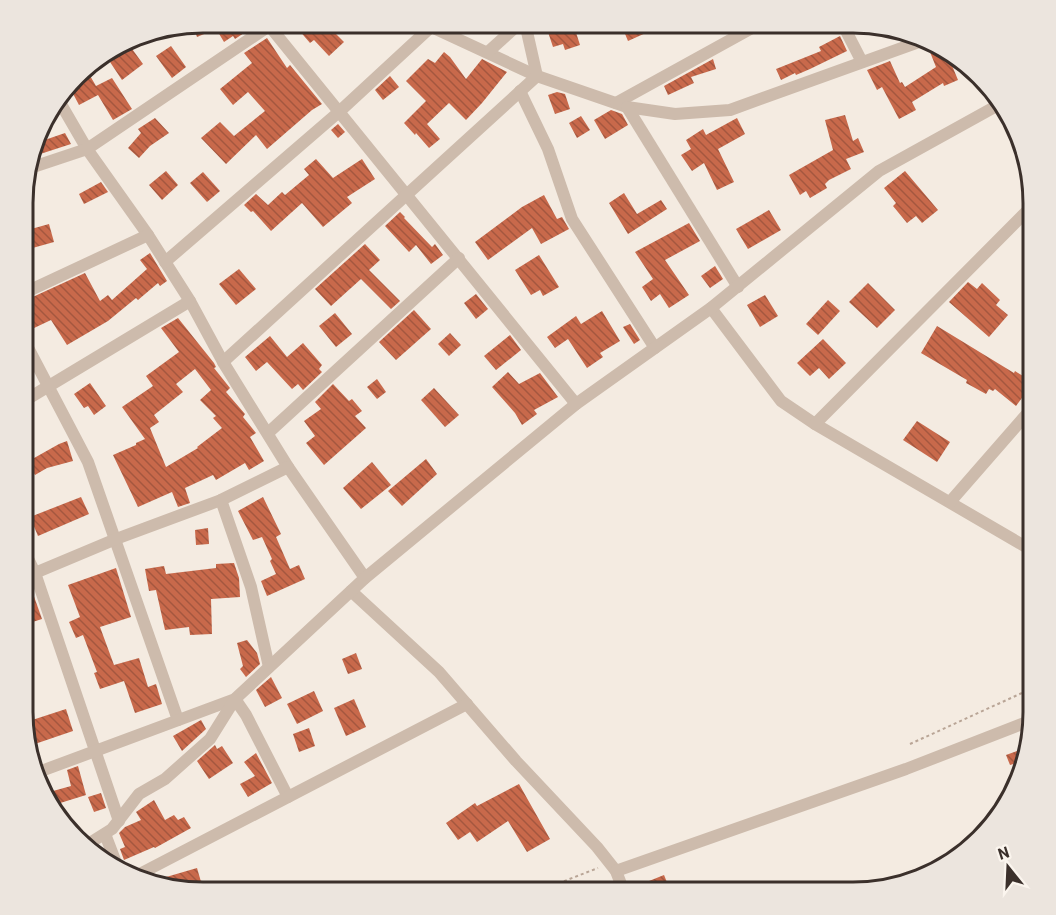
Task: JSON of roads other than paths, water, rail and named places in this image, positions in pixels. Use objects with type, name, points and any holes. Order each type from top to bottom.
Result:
[{"type":"street","points":[[38,165],[87,149],[255,33]]},
{"type":"street","points":[[275,33],[576,404]]},
{"type":"street","points":[[165,262],[340,111],[419,33]]},
{"type":"street","points":[[447,33],[537,76],[622,105],[675,114],[730,110],[912,44]]},
{"type":"street","points":[[488,52],[509,33]]},
{"type":"street","points":[[527,33],[537,76]]},
{"type":"street","points":[[622,105],[744,33]]},
{"type":"street","points":[[847,33],[862,62]]},
{"type":"street","points":[[223,362],[537,76]]},
{"type":"street","points":[[520,91],[548,149],[573,219],[656,348]]},
{"type":"street","points":[[622,105],[738,286]]},
{"type":"street","points":[[63,107],[87,149],[190,301],[223,362],[288,466],[365,578]]},
{"type":"street","points":[[93,841],[112,829],[139,794],[165,778],[210,739],[235,699],[365,578],[576,404],[711,308],[879,171],[994,108]]},
{"type":"street","points":[[814,424],[1023,214]]},
{"type":"street","points":[[33,288],[148,236]]},
{"type":"street","points":[[268,434],[459,258]]},
{"type":"street","points":[[33,396],[190,301]]},
{"type":"street","points":[[711,308],[781,401],[814,424],[1023,545]]},
{"type":"street","points":[[33,357],[88,462],[178,720]]},
{"type":"street","points":[[950,502],[1023,418]]},
{"type":"street","points":[[33,574],[116,539],[221,500],[288,466]]},
{"type":"street","points":[[221,500],[251,587],[270,667]]},
{"type":"street","points":[[33,587],[118,821]]},
{"type":"street","points":[[351,591],[439,672],[516,761],[597,847],[613,867],[620,882]]},
{"type":"street","points":[[43,769],[235,699]]},
{"type":"street","points":[[235,699],[246,715],[288,797]]},
{"type":"street","points":[[144,872],[467,704]]},
{"type":"street","points":[[613,867],[906,769],[1022,724]]},
{"type":"street","points":[[105,834],[114,856]]}]
